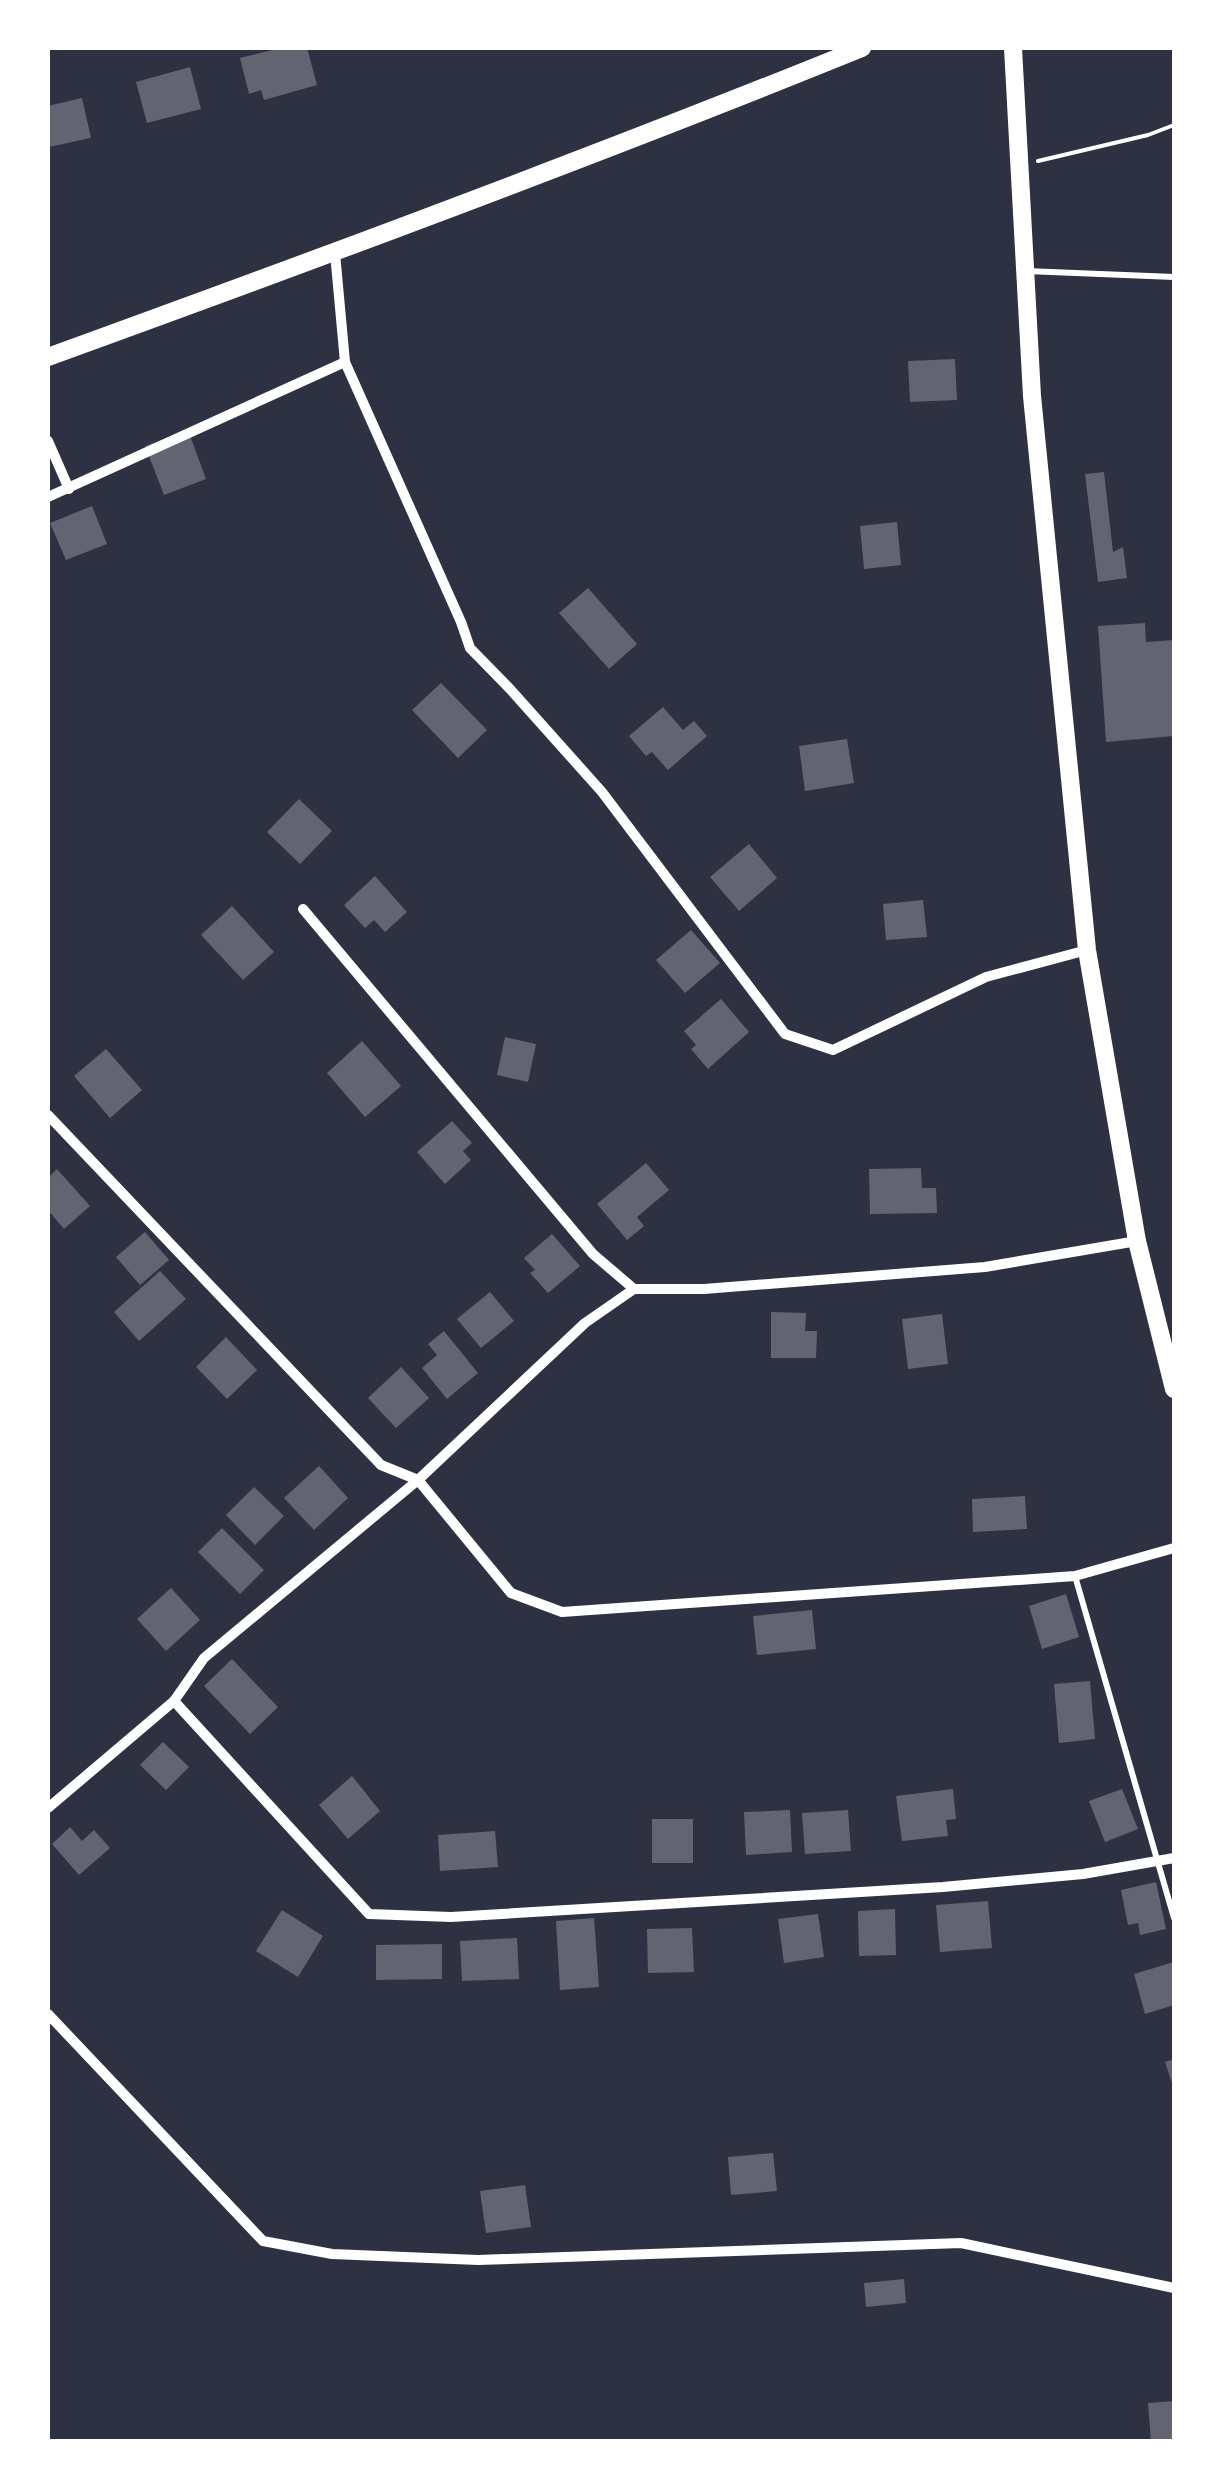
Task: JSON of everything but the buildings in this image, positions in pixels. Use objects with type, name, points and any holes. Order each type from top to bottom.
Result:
[{"type":"street","points":[[48,357],[674,124],[862,48]]},
{"type":"street","points":[[1013,48],[1032,396],[1087,950],[1137,1241],[1174,1389]]},
{"type":"street","points":[[335,252],[345,362],[470,648],[602,792],[784,1034],[833,1050],[986,977],[1087,950]]},
{"type":"street","points":[[48,498],[345,362]]},
{"type":"street","points":[[48,441],[69,489]]},
{"type":"street","points":[[303,910],[593,1254],[634,1290]]},
{"type":"street","points":[[48,1115],[381,1465],[418,1480],[511,1594],[562,1612],[1076,1576],[1174,1548]]},
{"type":"street","points":[[48,1808],[174,1701],[204,1658],[418,1480],[586,1322],[634,1290],[985,1267],[1137,1241]]},
{"type":"street","points":[[174,1701],[370,1914],[451,1917],[943,1887],[1083,1874],[1174,1858]]},
{"type":"street","points":[[48,2014],[263,2241],[332,2254],[478,2260],[961,2243],[1174,2288]]},
{"type":"lane","points":[[1025,271],[1174,277]]},
{"type":"lane","points":[[1076,1576],[1174,1918]]},
{"type":"path","points":[[1019,165],[1174,126]]}]
